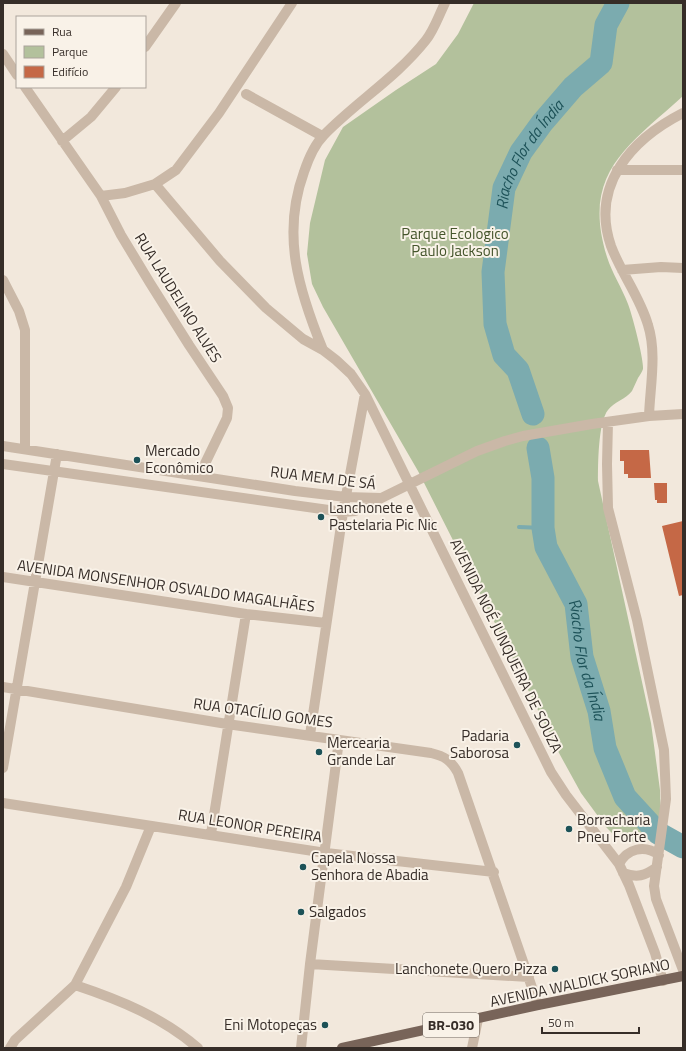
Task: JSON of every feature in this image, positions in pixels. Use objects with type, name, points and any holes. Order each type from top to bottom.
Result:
[{"type":"main road","name":"AVENIDA WALDICK SORIANO","points":[[342,1048],[478,1020],[538,1005],[683,976]]},
{"type":"street","points":[[146,46],[176,3]]},
{"type":"street","points":[[102,196],[125,193],[155,184],[176,170],[219,113],[292,3]]},
{"type":"street","name":"AVENIDA NOÉ JUNQUEIRA DE SOUZA","points":[[445,3],[427,39],[411,58],[322,136],[308,161],[298,187],[293,223],[295,256],[300,289],[323,350],[351,374],[364,394],[410,483],[551,772],[566,795],[621,869],[655,953],[663,981]]},
{"type":"street","points":[[3,54],[16,74]]},
{"type":"street","name":"RUA LAUDELINO ALVES","points":[[26,88],[102,196],[121,235],[189,345],[223,396],[228,408],[227,418],[188,491]]},
{"type":"street","points":[[62,141],[92,117],[115,88]]},
{"type":"street","points":[[246,94],[322,136]]},
{"type":"street","points":[[649,416],[652,354],[649,327],[642,305],[622,270],[611,246],[605,219],[605,205],[608,192],[618,170],[639,142],[655,129],[683,113]]},
{"type":"street","points":[[618,170],[683,170]]},
{"type":"street","points":[[155,184],[220,261],[266,308],[303,339],[323,350]]},
{"type":"street","points":[[622,270],[661,267],[683,268]]},
{"type":"street","points":[[3,280],[19,311],[25,330],[25,449]]},
{"type":"street","points":[[310,735],[343,512],[364,394]]},
{"type":"street","points":[[381,498],[490,446],[529,435],[649,416],[683,414]]},
{"type":"street","points":[[608,422],[608,508],[637,620],[664,750],[666,799],[654,886],[656,899],[683,970]]},
{"type":"street","name":"RUA MEM DE SÁ","points":[[3,446],[196,476],[346,497],[381,498]]},
{"type":"street","points":[[3,768],[56,454]]},
{"type":"street","name":"RUA MEM DE SÁ","points":[[3,464],[343,512],[355,511],[364,508],[381,498]]},
{"type":"street","name":"AVENIDA MONSENHOR OSVALDO MAGALHÃES","points":[[3,577],[34,583],[246,614],[326,623]]},
{"type":"street","points":[[211,834],[227,724],[246,614]]},
{"type":"street","name":"RUA OTACÍLIO GOMES","points":[[3,687],[227,724],[431,753],[449,760],[458,773],[494,872],[538,1005]]},
{"type":"street","points":[[301,1048],[310,964],[326,853],[339,740]]},
{"type":"street","name":"RUA LEONOR PEREIRA","points":[[3,803],[326,853],[494,872]]},
{"type":"street","points":[[10,1048],[15,1040],[75,985],[126,887],[152,826]]},
{"type":"street","points":[[657,867],[649,873],[636,877],[621,869],[626,854],[635,850],[649,850],[659,855]]},
{"type":"street","points":[[310,964],[529,977]]},
{"type":"street","points":[[75,985],[123,1002],[144,1012],[176,1030],[198,1048]]},
{"type":"street","points":[[472,1048],[478,1020]]},
{"type":"green space","name":"Parque Ecologico Paulo Jackson","points":[[474,3],[683,3],[683,96],[627,147],[614,164],[605,183],[600,204],[601,228],[607,257],[630,309],[643,364],[643,370],[632,391],[613,405],[605,416],[600,434],[598,465],[598,481],[651,723],[660,790],[661,818],[650,835],[635,842],[616,837],[606,827],[581,793],[559,753],[418,471],[323,307],[312,284],[307,254],[310,223],[325,160],[343,127],[436,64],[458,34]]},
{"type":"building","points":[[620,450],[649,450],[651,478],[628,478],[628,474],[624,474],[624,461],[620,461]]},
{"type":"building","points":[[654,483],[667,483],[667,503],[657,503],[657,500],[655,500]]},
{"type":"building","points":[[683,521],[683,595],[679,596],[662,526]]},
{"type":"waterway","name":"Riacho Flor da Índia","points":[[533,414],[518,370],[504,355],[495,324],[493,272],[504,188],[521,152],[542,123],[573,87],[601,63],[606,25],[618,3]]},
{"type":"waterway","name":"Riacho Flor da Índia","points":[[538,448],[543,478],[543,528],[546,547],[576,604],[582,657],[599,711],[605,748],[625,797],[658,833],[683,847]]},
{"type":"waterway","points":[[519,527],[543,528]]},
{"type":"place","name":"Mercado Econômico","points":[[137,460]]},
{"type":"place","name":"Lanchonete e Pastelaria Pic Nic","points":[[321,517]]},
{"type":"place","name":"Padaria Saborosa","points":[[517,745]]},
{"type":"place","name":"Mercearia Grande Lar","points":[[319,752]]},
{"type":"place","name":"Borracharia Pneu Forte","points":[[569,829]]},
{"type":"place","name":"Capela Nossa Senhora de Abadia","points":[[303,867]]},
{"type":"place","name":"Salgados","points":[[301,912]]},
{"type":"place","name":"Lanchonete Quero Pizza","points":[[555,969]]},
{"type":"place","name":"Eni Motopeças","points":[[325,1025]]}]
